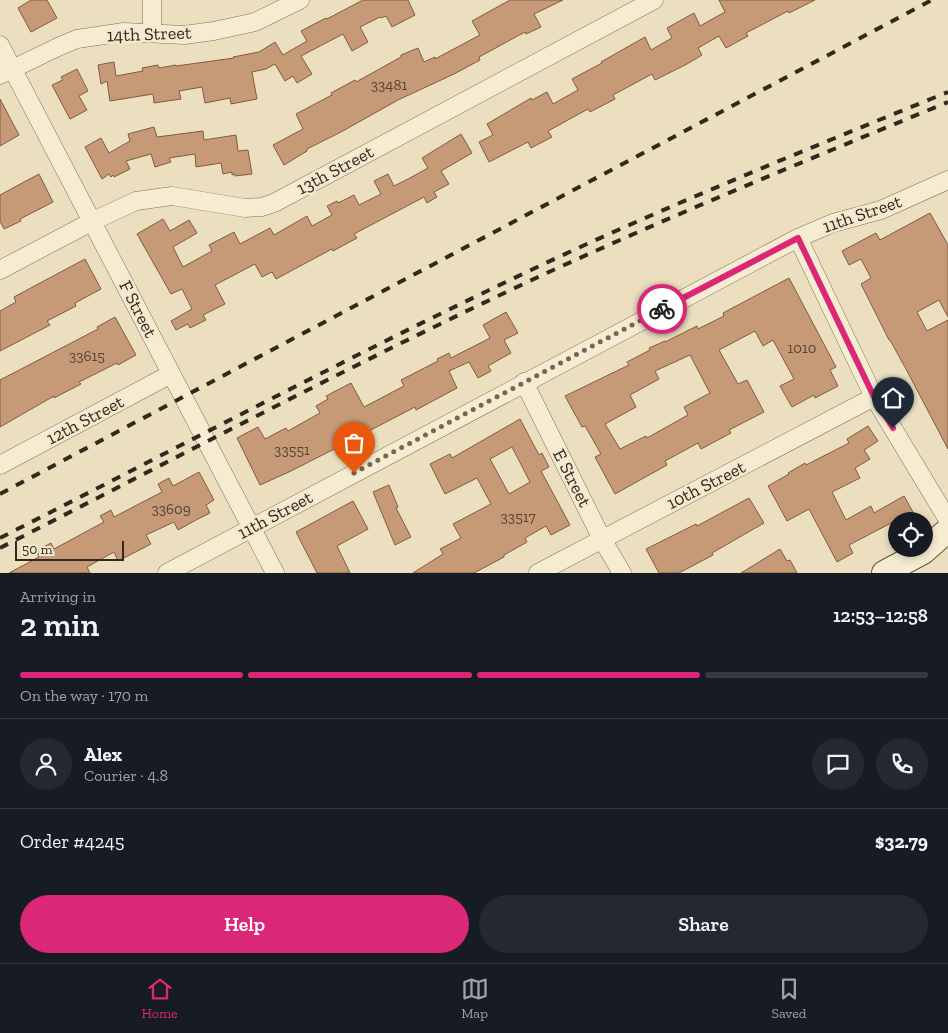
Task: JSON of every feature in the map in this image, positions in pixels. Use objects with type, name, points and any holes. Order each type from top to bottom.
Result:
[{"type":"street","points":[[152,0],[152,33]]},
{"type":"street","name":"14th Street","points":[[6,72],[77,39],[124,32],[184,35],[214,31],[255,22],[300,0]]},
{"type":"street","name":"13th Street","points":[[0,270],[93,221],[136,201],[172,196],[245,208],[262,207],[654,0]]},
{"type":"street","name":"F Street","points":[[0,45],[6,72],[93,221],[275,573]]},
{"type":"street","name":"11th Street","points":[[166,573],[798,238],[833,223],[881,210],[948,181]]},
{"type":"street","points":[[798,238],[874,397],[948,520]]},
{"type":"street","name":"12th Street","points":[[0,465],[171,374]]},
{"type":"street","name":"E Street","points":[[524,382],[602,539],[622,573]]},
{"type":"street","name":"10th Street","points":[[538,573],[874,397]]},
{"type":"street","points":[[884,573],[924,552],[948,530]]},
{"type":"building","points":[[31,0],[47,0],[57,18],[31,32],[18,8]]},
{"type":"building","points":[[363,0],[408,0],[415,15],[392,27],[386,16],[360,27],[368,42],[352,51],[343,34],[301,56],[312,74],[297,83],[293,76],[285,81],[275,64],[266,69],[252,72],[257,99],[231,104],[230,98],[205,103],[202,87],[179,91],[181,99],[154,103],[153,94],[110,101],[107,81],[101,84],[98,65],[114,62],[116,76],[143,71],[142,68],[158,65],[159,68],[234,58],[259,52],[275,42],[283,55],[307,41],[301,31]]},
{"type":"building","points":[[510,0],[563,0],[534,14],[541,27],[526,34],[525,32],[479,57],[480,60],[454,74],[398,100],[307,149],[307,151],[284,165],[273,145],[303,129],[296,114],[332,95],[331,93],[355,80],[356,82],[401,57],[401,55],[418,48],[424,62],[435,57],[435,59],[480,35],[472,21]]},
{"type":"building","points":[[719,0],[815,0],[789,13],[788,11],[746,33],[748,36],[726,48],[719,36],[698,48],[702,55],[687,64],[655,80],[652,74],[613,95],[615,99],[590,112],[588,109],[548,131],[552,137],[531,148],[528,142],[489,162],[479,142],[493,135],[487,124],[531,98],[532,100],[547,92],[553,104],[578,90],[572,79],[645,37],[651,50],[672,38],[667,28],[694,13],[700,26],[725,12]]},
{"type":"building","points":[[77,69],[88,91],[79,96],[87,110],[70,119],[52,85],[63,80],[61,77]]},
{"type":"building","points":[[0,99],[19,135],[0,146]]},
{"type":"building","points":[[154,127],[157,137],[203,131],[204,140],[236,135],[238,151],[248,150],[252,174],[235,176],[235,174],[232,175],[232,172],[223,174],[221,163],[196,167],[195,154],[169,158],[171,162],[155,167],[151,154],[126,161],[130,169],[114,177],[113,175],[111,177],[109,174],[102,179],[85,147],[101,138],[109,153],[130,141],[128,134]]},
{"type":"building","points":[[461,134],[472,153],[441,171],[449,184],[434,192],[437,197],[427,203],[424,197],[354,234],[357,238],[276,279],[272,272],[262,277],[255,264],[215,285],[225,304],[203,315],[206,320],[190,328],[188,324],[176,330],[171,321],[192,309],[182,289],[171,294],[137,234],[163,219],[170,231],[189,220],[197,233],[173,247],[183,267],[212,251],[209,245],[234,232],[240,244],[270,228],[274,235],[307,216],[312,226],[332,215],[327,206],[354,195],[359,205],[381,194],[374,181],[388,174],[394,186],[408,179],[428,168],[422,158]]},
{"type":"building","points":[[39,174],[53,202],[4,229],[0,221],[0,195]]},
{"type":"building","points":[[930,213],[948,245],[948,317],[939,300],[917,312],[927,331],[948,320],[948,449],[861,284],[871,278],[861,259],[849,265],[842,251],[876,233],[880,240]]},
{"type":"building","points":[[85,259],[101,289],[75,303],[76,306],[47,321],[50,325],[0,351],[0,311],[16,302],[14,297]]},
{"type":"building","points":[[789,278],[836,367],[830,370],[838,386],[815,398],[814,395],[792,407],[780,386],[794,379],[773,340],[763,346],[755,331],[719,350],[738,384],[747,380],[764,412],[729,430],[731,433],[701,449],[698,443],[665,461],[667,465],[615,494],[595,457],[601,454],[585,426],[582,427],[565,396],[629,365],[627,362],[650,350],[649,348],[697,326],[698,329],[724,316],[723,313]],"holes":[[[690,355],[710,393],[684,407],[688,415],[647,438],[646,436],[620,449],[605,424],[636,407],[630,395],[659,379],[655,371]]]},
{"type":"building","points":[[506,312],[518,333],[504,340],[511,353],[488,366],[491,371],[478,378],[469,362],[449,371],[457,388],[416,410],[415,407],[367,432],[369,436],[352,445],[350,441],[260,485],[237,438],[258,427],[265,439],[286,428],[288,431],[320,413],[316,406],[328,399],[326,396],[351,383],[364,407],[404,386],[401,380],[438,361],[437,359],[449,353],[451,358],[490,338],[483,325]]},
{"type":"building","points":[[115,317],[136,355],[79,382],[81,384],[54,398],[54,396],[0,427],[0,380],[98,329],[97,327]]},
{"type":"building","points":[[520,419],[539,455],[542,453],[549,467],[541,471],[570,525],[551,535],[546,526],[525,538],[527,542],[474,573],[413,573],[443,554],[440,549],[461,538],[453,524],[491,504],[477,478],[445,494],[430,464],[450,454],[452,458]],"holes":[[[512,447],[530,482],[509,494],[490,459]]]},
{"type":"building","points":[[868,426],[878,441],[864,450],[870,459],[855,468],[860,478],[832,492],[846,520],[871,506],[874,513],[904,496],[913,512],[888,512],[888,525],[849,545],[853,553],[837,562],[809,509],[787,521],[768,486],[805,463],[806,465],[849,443],[847,439]]},
{"type":"building","points":[[199,472],[214,500],[206,505],[210,513],[178,530],[174,522],[146,535],[151,544],[118,561],[114,552],[87,567],[90,573],[9,573],[39,557],[36,551],[51,543],[54,549],[104,522],[100,516],[111,510],[114,517],[162,492],[158,484],[169,478],[173,486]]},
{"type":"building","points":[[389,485],[398,507],[396,508],[411,537],[395,545],[373,492]]},
{"type":"building","points":[[749,498],[764,523],[712,553],[713,555],[679,573],[659,573],[646,549],[696,524],[697,526]]},
{"type":"building","points":[[353,501],[368,529],[337,546],[350,573],[317,573],[296,532]]},
{"type":"building","points":[[780,549],[787,561],[790,560],[797,573],[741,573]]},
{"type":"railway","points":[[0,494],[932,0]]},
{"type":"railway","points":[[0,538],[331,368],[531,270],[686,200],[948,92]]},
{"type":"railway","points":[[0,548],[334,377],[536,278],[690,210],[948,102]]},
{"type":"way so far","points":[[354,473],[662,309]]},
{"type":"route","points":[[662,309],[798,238],[874,397],[893,428]]}]
